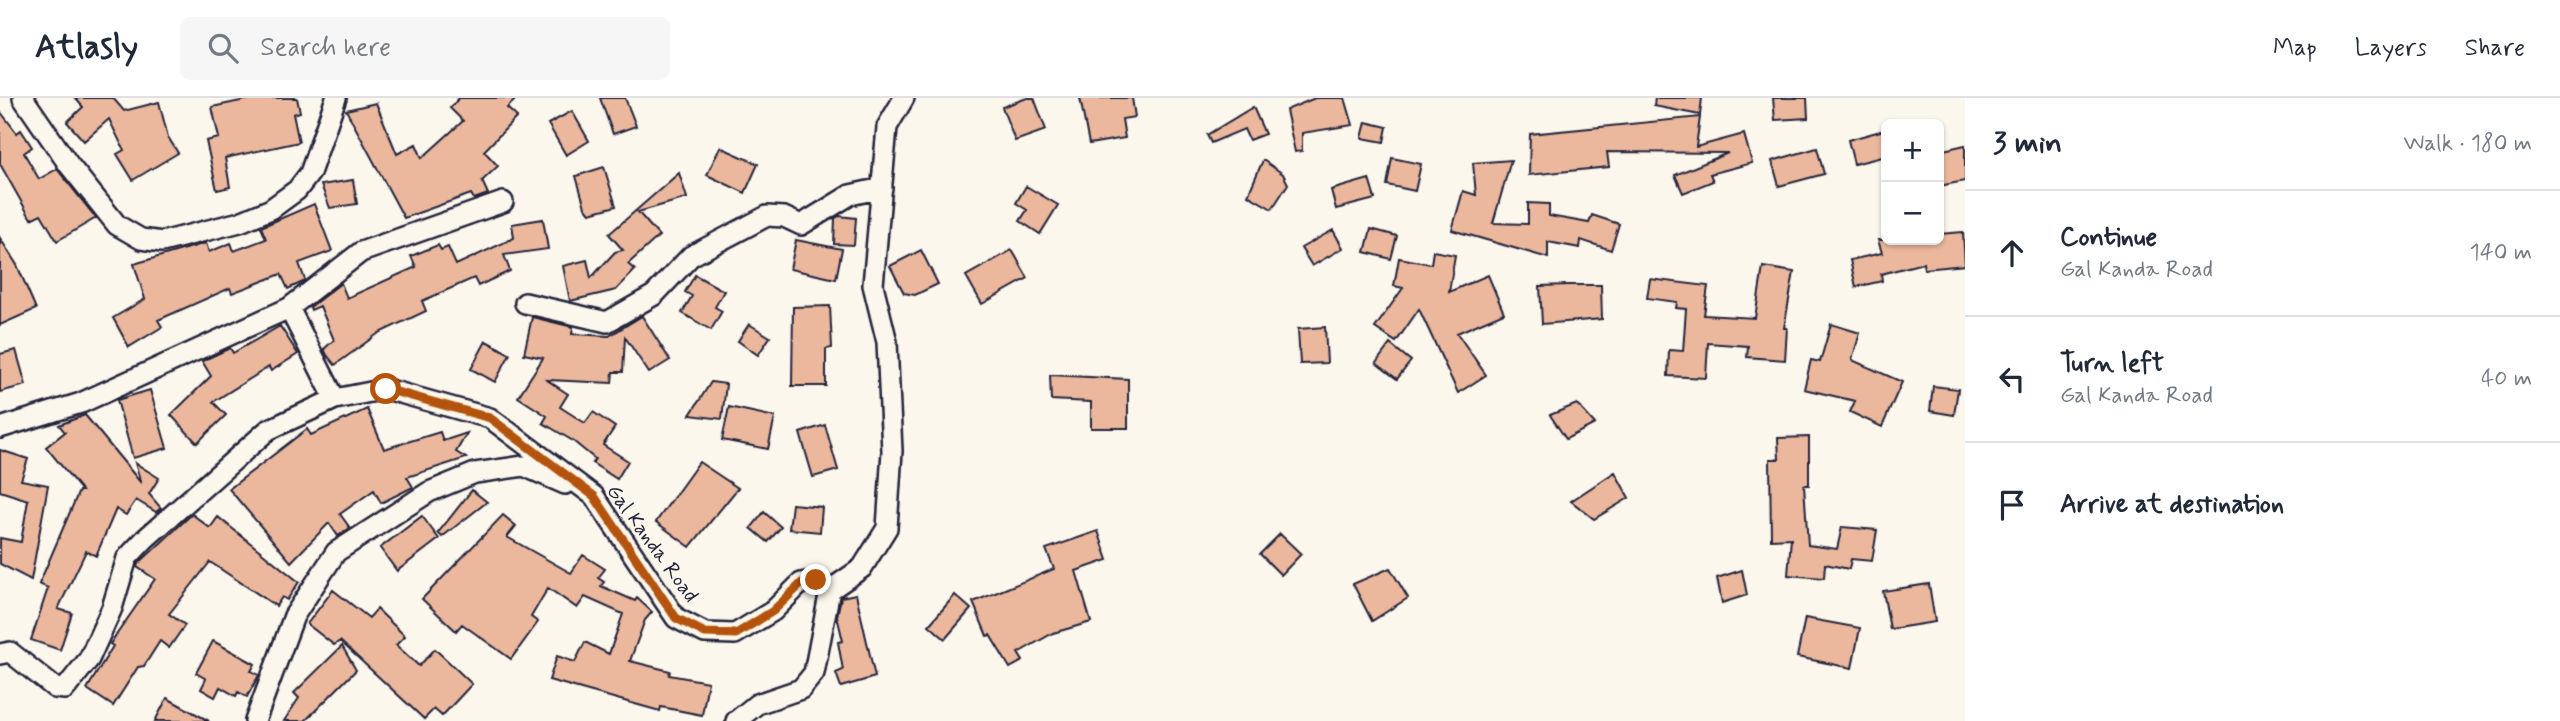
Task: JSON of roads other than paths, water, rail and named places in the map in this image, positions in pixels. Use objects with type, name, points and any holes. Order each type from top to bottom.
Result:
[{"type":"street","points":[[23,98],[69,165],[117,225],[141,239],[163,242],[240,222],[271,209],[297,190],[310,173],[336,98]]},
{"type":"street","points":[[736,721],[757,705],[801,689],[814,673],[830,590],[862,568],[887,528],[892,451],[887,342],[873,285],[887,127],[904,98]]},
{"type":"street","points":[[525,303],[607,323],[654,295],[691,256],[767,216],[784,218],[801,225],[850,195],[882,188]]},
{"type":"street","points":[[0,428],[81,403],[289,308],[361,252],[503,202]]},
{"type":"street","points":[[289,308],[335,399]]},
{"type":"street","name":"Gal Kanda Road","points":[[0,654],[10,652],[55,688],[65,690],[89,659],[112,608],[127,558],[268,430],[335,399],[386,389],[490,418],[594,496],[676,618],[705,633],[736,634],[773,611],[802,583],[816,580],[830,590]]},
{"type":"street","points":[[255,721],[294,616],[336,552],[429,492],[475,473],[524,466],[594,496]]}]
